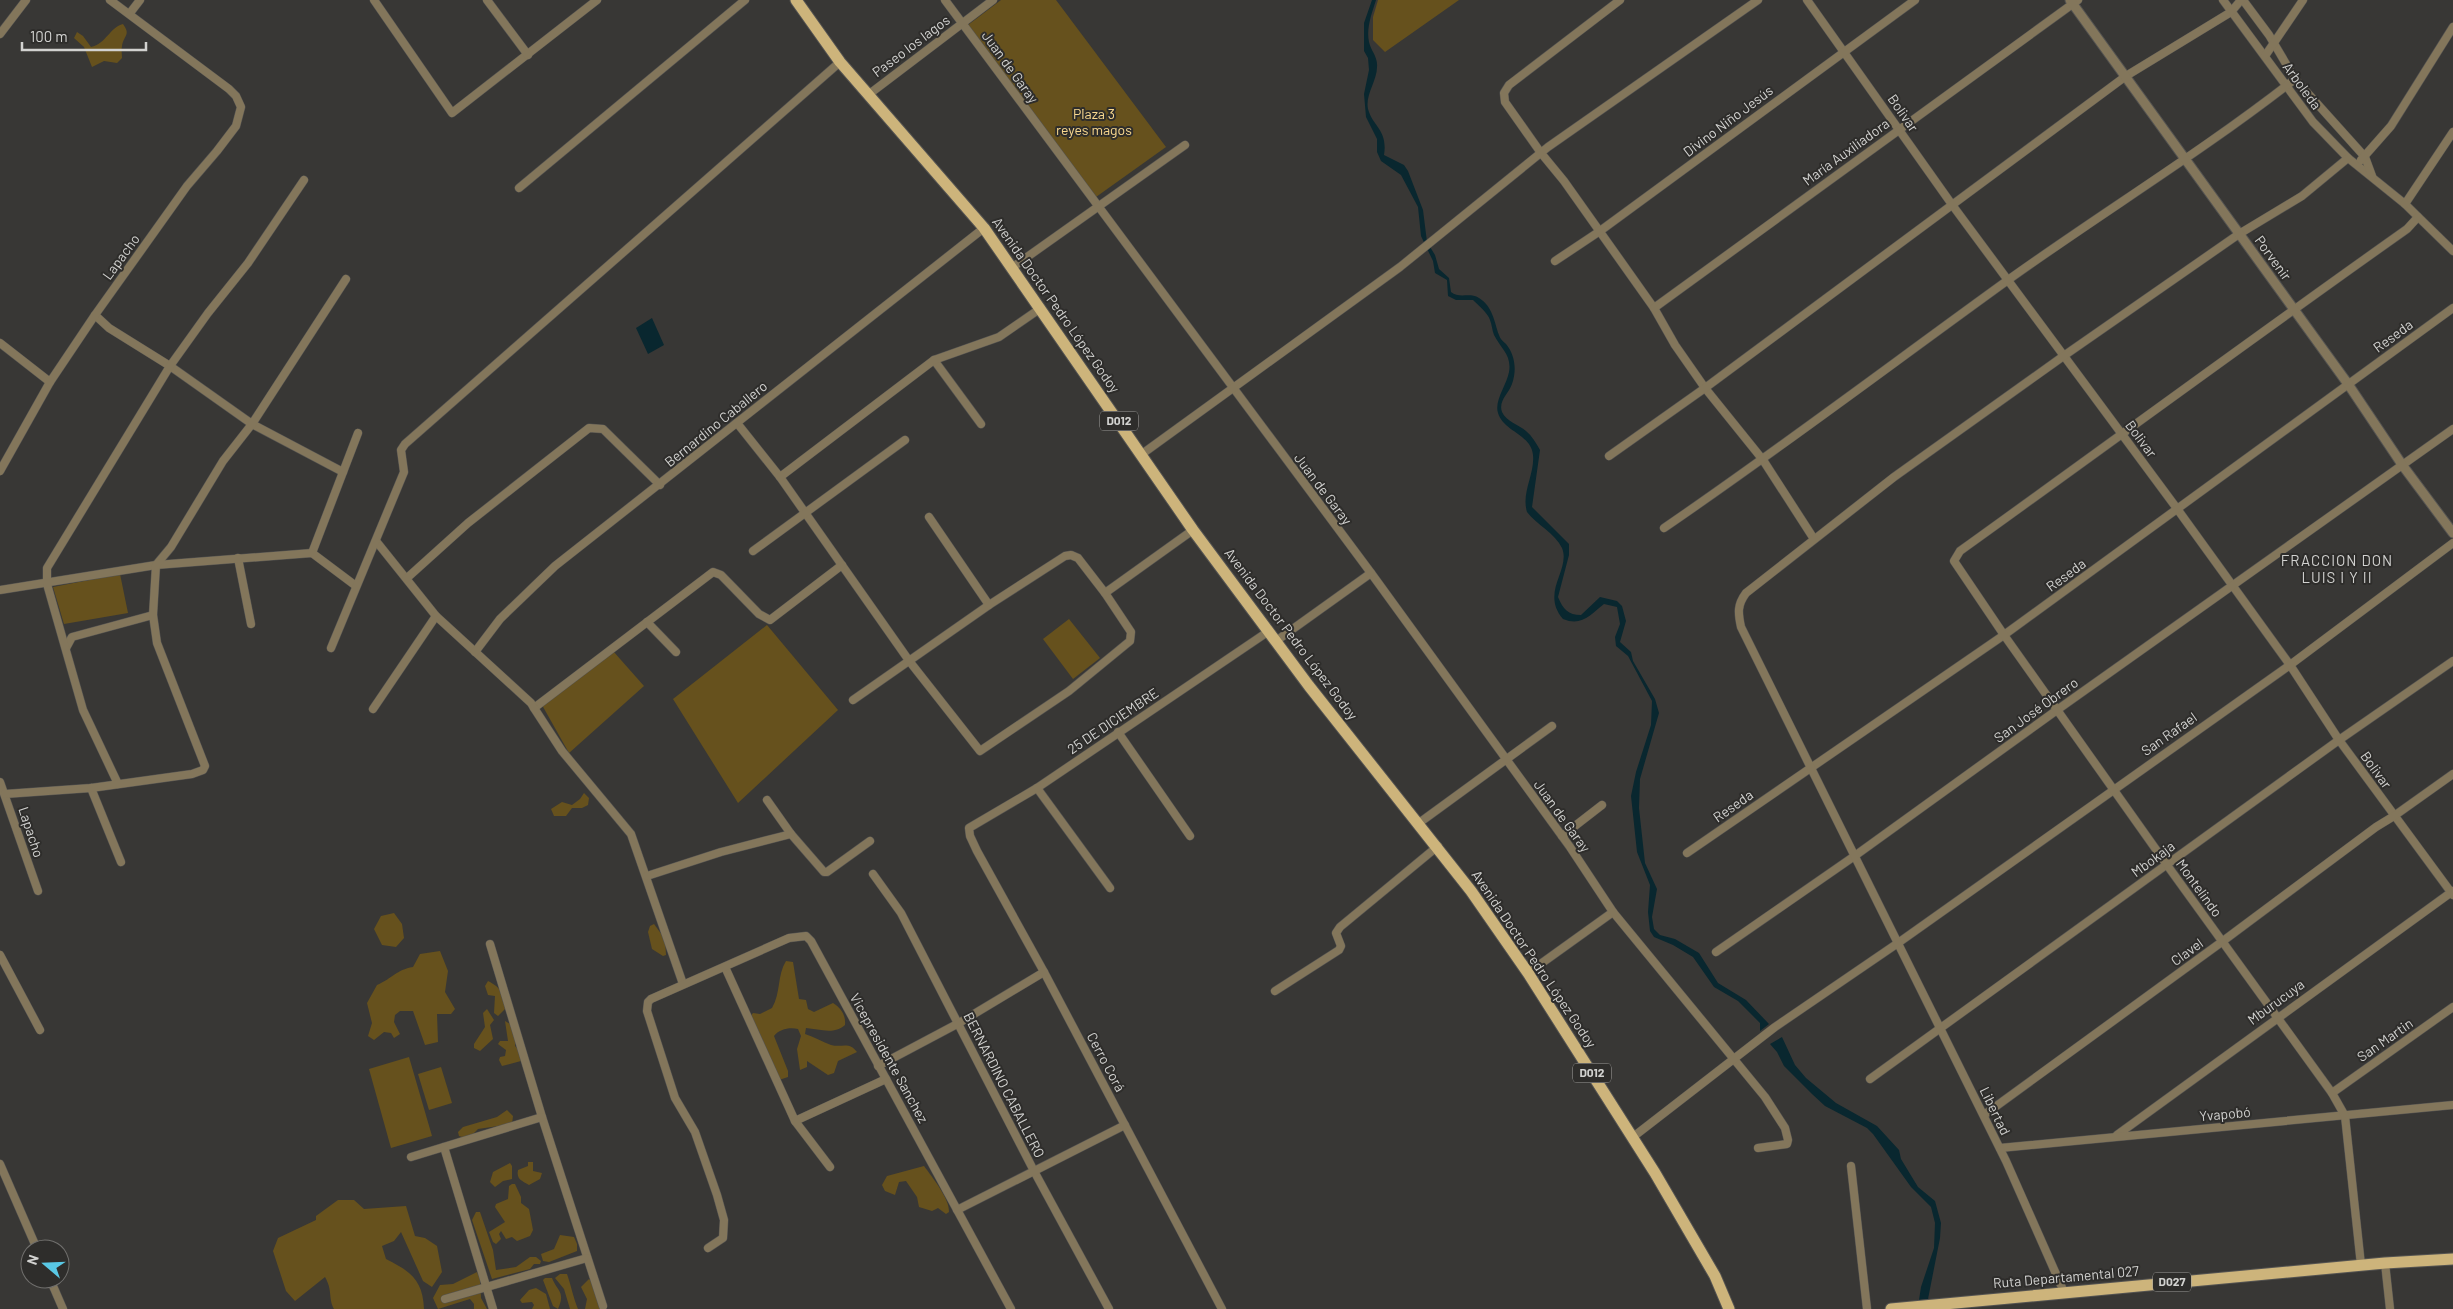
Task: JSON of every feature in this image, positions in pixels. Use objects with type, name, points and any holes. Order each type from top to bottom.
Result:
[{"type":"main road","name":"Avenida Doctor Pedro López Godoy","points":[[796,0],[840,62],[984,228],[1193,530],[1309,686],[1438,846],[1528,973],[1633,1137],[1715,1276],[1728,1309]]},
{"type":"main road","name":"Ruta Departamental 027","points":[[1891,1309],[2361,1265],[2453,1259]]},
{"type":"street","points":[[0,34],[26,0]]},
{"type":"street","name":"Lapacho","points":[[0,471],[50,382],[188,186],[236,126],[241,107],[236,96],[206,71],[110,0]]},
{"type":"street","points":[[130,13],[140,0]]},
{"type":"street","points":[[374,0],[452,113],[597,0]]},
{"type":"street","points":[[487,0],[528,55]]},
{"type":"street","points":[[519,188],[745,0]]},
{"type":"street","name":"Juan de Garay","points":[[945,0],[1233,390],[1371,573],[1562,836],[1613,912],[1765,1097],[1785,1128],[1788,1140],[1784,1146],[1758,1148]]},
{"type":"street","name":"Paseo los lagos","points":[[868,95],[993,0]]},
{"type":"street","points":[[1620,0],[1509,85],[1504,93],[1505,102],[1541,153],[1564,181],[1654,308],[1675,345],[1705,388],[1763,460],[1814,539]]},
{"type":"street","points":[[1142,454],[1233,390],[1417,254],[1541,153],[1758,0]]},
{"type":"street","name":"Bolivar","points":[[1807,0],[1953,206],[2065,354],[2290,665],[2339,740],[2452,893]]},
{"type":"street","name":"Divino Niño Jesús","points":[[1555,261],[1600,231],[1844,50],[1915,0]]},
{"type":"street","name":"Arboleda","points":[[2223,0],[2313,122],[2348,158],[2405,204],[2453,251]]},
{"type":"street","points":[[1609,456],[1953,206],[2126,76],[2231,12],[2242,0]]},
{"type":"street","name":"Arboleda","points":[[2242,0],[2274,43],[2295,79],[2365,157],[2372,176]]},
{"type":"street","points":[[2265,56],[2303,0]]},
{"type":"street","name":"Porvenir","points":[[2073,1],[2348,384],[2403,466],[2453,533]]},
{"type":"street","name":"María Auxiliadora","points":[[1654,308],[2073,1]]},
{"type":"street","points":[[2356,164],[2365,157],[2391,126],[2453,27]]},
{"type":"street","points":[[330,648],[404,472],[401,450],[405,444],[840,62]]},
{"type":"street","points":[[1664,528],[1763,460],[2010,280],[2186,160],[2295,79]]},
{"type":"street","points":[[2405,204],[2453,132]]},
{"type":"street","points":[[1013,268],[1185,145]]},
{"type":"street","name":"Libertad","points":[[2064,1292],[2000,1148],[1856,856],[1810,768],[1741,627],[1737,612],[1740,601],[1746,592],[1894,477],[2065,354],[2239,234],[2302,196],[2348,158]]},
{"type":"street","points":[[118,784],[83,710],[47,584],[47,568],[170,366],[208,313],[248,263],[304,180]]},
{"type":"street","points":[[2122,435],[2293,308],[2407,230],[2418,218]]},
{"type":"street","name":"Bernardino Caballero","points":[[474,652],[500,619],[555,566],[984,228]]},
{"type":"street","points":[[6,794],[91,788],[192,774],[203,770],[204,766],[157,642],[153,615],[156,565],[171,547],[227,456],[252,424],[346,279]]},
{"type":"street","points":[[780,476],[934,360],[999,338],[1041,308]]},
{"type":"street","name":"Reseda","points":[[1687,853],[2004,636],[2453,308]]},
{"type":"street","points":[[95,316],[109,328],[170,366],[252,424],[343,472]]},
{"type":"street","points":[[0,344],[50,382]]},
{"type":"street","points":[[934,360],[981,424]]},
{"type":"street","points":[[736,423],[780,476],[910,662],[977,750],[983,751],[1092,674],[1130,641],[1130,632],[1105,593],[1078,558],[1071,555],[1064,556],[989,605],[910,662],[853,700]]},
{"type":"street","points":[[407,578],[468,523],[589,428],[603,429],[660,485]]},
{"type":"street","name":"San José Obrero","points":[[1716,952],[1856,856],[2057,710],[2453,429]]},
{"type":"street","points":[[312,553],[358,433]]},
{"type":"street","name":"Montelindo","points":[[2122,435],[1960,551],[1954,561],[2004,636],[2332,1093],[2345,1116],[2361,1265]]},
{"type":"street","points":[[753,552],[905,440]]},
{"type":"street","points":[[929,517],[989,605]]},
{"type":"street","points":[[1105,593],[1193,530]]},
{"type":"street","points":[[376,541],[436,616],[532,703],[562,751],[631,834],[683,984]]},
{"type":"street","name":"San Rafael","points":[[1633,1137],[1775,1027],[1898,943],[2290,665],[2453,543]]},
{"type":"street","points":[[0,590],[47,584],[156,565],[312,553],[356,586]]},
{"type":"street","points":[[238,558],[250,624]]},
{"type":"street","points":[[534,708],[713,572],[721,575],[759,614],[770,620],[842,565]]},
{"type":"street","points":[[1276,642],[1371,573]]},
{"type":"street","points":[[66,648],[72,637],[153,615]]},
{"type":"street","points":[[373,709],[436,616]]},
{"type":"street","points":[[647,622],[676,652]]},
{"type":"street","name":"25 DE DICIEMBRE","points":[[970,828],[1037,788],[1269,631]]},
{"type":"street","name":"Mbokaja","points":[[1870,1079],[2339,740],[2453,661]]},
{"type":"street","points":[[1419,823],[1552,726]]},
{"type":"street","points":[[1118,732],[1190,836]]},
{"type":"street","name":"Clavel","points":[[1984,1115],[2376,827],[2453,774]]},
{"type":"street","name":"Lapacho","points":[[0,782],[6,794],[38,891]]},
{"type":"street","points":[[91,788],[121,862]]},
{"type":"street","points":[[1037,788],[1110,888]]},
{"type":"street","points":[[767,800],[791,834],[824,872],[827,872],[870,841]]},
{"type":"street","points":[[1562,836],[1602,805]]},
{"type":"street","name":"Cerro Corá","points":[[970,828],[970,836],[977,851],[1044,972],[1222,1309]]},
{"type":"street","points":[[647,876],[721,852],[791,834]]},
{"type":"street","points":[[1275,992],[1339,950],[1341,946],[1336,933],[1340,927],[1438,846]]},
{"type":"street","name":"BERNARDINO CABALLERO","points":[[873,874],[901,913],[1034,1171],[1109,1309]]},
{"type":"street","name":"Mburucuya","points":[[2116,1136],[2277,1017],[2452,893]]},
{"type":"street","points":[[1528,973],[1613,912]]},
{"type":"street","name":"Vicepresidente Sanchez","points":[[708,1248],[723,1238],[725,1226],[722,1212],[702,1149],[675,1098],[647,1011],[648,1002],[683,984],[725,968],[788,938],[806,936],[811,941],[1011,1309]]},
{"type":"street","points":[[490,944],[542,1117],[603,1306]]},
{"type":"street","points":[[0,955],[40,1030]]},
{"type":"street","points":[[725,968],[795,1121],[830,1167]]},
{"type":"street","points":[[878,1066],[959,1023],[1044,972]]},
{"type":"street","name":"San Martin","points":[[2332,1093],[2453,1007]]},
{"type":"street","points":[[795,1121],[886,1079]]},
{"type":"street","name":"Yvapobó","points":[[2000,1148],[2453,1105]]},
{"type":"street","points":[[411,1157],[542,1117]]},
{"type":"street","points":[[957,1210],[1125,1125]]},
{"type":"street","points":[[444,1147],[492,1309]]},
{"type":"street","points":[[0,1164],[33,1239]]},
{"type":"street","points":[[1851,1166],[1866,1309]]},
{"type":"street","points":[[445,1299],[587,1258]]},
{"type":"street","points":[[2385,1263],[2390,1309]]},
{"type":"street","points":[[55,1289],[64,1309]]},
{"type":"green space","name":"Plaza 3 reyes magos","points":[[1001,0],[1056,0],[1166,147],[1096,197],[968,25]]},
{"type":"green space","points":[[1378,0],[1459,0],[1385,52],[1373,40],[1373,17]]},
{"type":"green space","points":[[123,24],[127,33],[123,42],[122,58],[117,63],[104,61],[92,67],[84,47],[74,38],[77,32],[83,36],[91,47],[100,43],[115,28]]},
{"type":"green space","points":[[120,574],[128,613],[64,624],[53,587]]},
{"type":"green space","points":[[1069,619],[1100,658],[1073,679],[1043,639]]},
{"type":"green space","points":[[767,625],[838,710],[738,803],[673,699]]},
{"type":"green space","points":[[613,651],[644,686],[569,753],[542,705]]},
{"type":"green space","points":[[584,793],[589,798],[588,805],[582,808],[572,808],[566,816],[554,816],[551,809],[562,802],[572,805]]},
{"type":"green space","points":[[394,913],[402,924],[404,938],[396,947],[382,945],[374,929],[381,916]]},
{"type":"green space","points":[[654,924],[665,939],[666,955],[663,956],[652,949],[648,932],[650,926]]},
{"type":"green space","points":[[440,951],[448,971],[445,992],[455,1009],[451,1014],[437,1014],[438,1042],[425,1045],[413,1011],[400,1011],[395,1015],[394,1022],[400,1034],[394,1038],[391,1033],[384,1032],[374,1040],[368,1036],[372,1023],[367,1003],[377,985],[402,970],[413,967],[420,954]]},
{"type":"green space","points":[[786,961],[793,962],[799,999],[806,1000],[808,1009],[814,1012],[833,1003],[844,1015],[845,1025],[836,1030],[826,1031],[806,1028],[805,1034],[831,1045],[851,1047],[857,1052],[838,1061],[834,1073],[828,1075],[807,1061],[807,1067],[800,1070],[797,1049],[801,1036],[798,1029],[788,1028],[774,1036],[788,1071],[788,1077],[776,1081],[749,1018],[753,1013],[760,1014],[772,1008],[777,996],[781,972]]},
{"type":"green space","points":[[488,981],[499,989],[503,996],[505,1009],[498,1016],[494,1013],[495,996],[488,995],[485,986]]},
{"type":"green space","points":[[487,1009],[494,1020],[490,1025],[493,1039],[480,1051],[474,1048],[474,1044],[485,1027],[483,1013]]},
{"type":"green space","points":[[505,1021],[517,1028],[515,1046],[520,1051],[521,1061],[502,1066],[499,1060],[500,1057],[505,1056],[506,1050],[498,1044],[500,1041],[508,1041]]},
{"type":"green space","points":[[409,1057],[432,1136],[391,1148],[369,1069]]},
{"type":"green space","points":[[441,1067],[452,1103],[429,1110],[418,1074]]},
{"type":"green space","points":[[507,1110],[513,1116],[512,1124],[478,1129],[468,1139],[459,1136],[458,1132],[463,1127],[497,1117]]},
{"type":"green space","points":[[528,1162],[533,1162],[533,1171],[542,1173],[540,1179],[529,1185],[518,1176],[518,1170],[528,1166]]},
{"type":"green space","points":[[510,1163],[512,1166],[512,1179],[503,1181],[495,1187],[490,1182],[493,1172]]},
{"type":"green space","points":[[924,1166],[947,1201],[949,1212],[946,1214],[938,1208],[932,1211],[919,1207],[917,1197],[906,1181],[899,1182],[895,1195],[885,1191],[882,1185],[887,1176]]},
{"type":"green space","points":[[515,1184],[521,1197],[521,1203],[529,1209],[533,1230],[530,1236],[517,1241],[512,1237],[506,1239],[501,1231],[499,1234],[501,1239],[496,1244],[493,1242],[489,1232],[505,1222],[495,1207],[496,1204],[508,1199],[509,1186]]},
{"type":"green space","points":[[338,1200],[354,1200],[364,1209],[406,1206],[415,1236],[425,1238],[437,1246],[442,1272],[432,1287],[423,1281],[401,1232],[394,1241],[382,1246],[386,1259],[408,1272],[418,1284],[424,1309],[334,1309],[325,1277],[295,1301],[286,1291],[273,1251],[278,1238],[316,1220],[316,1216]]},
{"type":"green space","points":[[476,1212],[480,1212],[493,1250],[496,1270],[516,1267],[530,1257],[536,1257],[541,1261],[540,1264],[534,1264],[530,1269],[492,1279],[472,1220]]},
{"type":"green space","points":[[560,1235],[574,1237],[577,1251],[549,1262],[543,1261],[541,1254],[554,1249]]},
{"type":"green space","points":[[477,1272],[480,1278],[481,1298],[487,1309],[474,1309],[474,1304],[470,1299],[438,1309],[433,1298],[440,1285],[453,1284]]},
{"type":"green space","points":[[560,1274],[567,1274],[578,1309],[570,1309],[564,1289],[555,1278]]},
{"type":"green space","points":[[545,1278],[552,1278],[560,1292],[561,1299],[558,1309],[553,1306],[543,1280]]},
{"type":"green space","points":[[589,1279],[594,1284],[602,1309],[585,1309],[587,1299],[581,1287]]},
{"type":"green space","points":[[536,1288],[546,1294],[550,1309],[532,1309],[534,1305],[532,1302],[522,1303],[520,1300],[529,1290]]},
{"type":"water","points":[[1372,0],[1376,0],[1368,37],[1377,67],[1368,99],[1368,109],[1382,134],[1385,147],[1384,155],[1404,165],[1408,171],[1423,210],[1427,242],[1435,255],[1439,269],[1449,278],[1451,292],[1457,295],[1476,296],[1484,302],[1492,315],[1500,338],[1511,353],[1514,373],[1511,387],[1501,404],[1502,412],[1528,433],[1540,450],[1532,507],[1569,544],[1569,555],[1558,597],[1566,610],[1576,615],[1581,615],[1600,597],[1617,601],[1622,606],[1626,621],[1620,642],[1631,652],[1633,661],[1655,699],[1659,713],[1640,779],[1639,808],[1645,863],[1657,889],[1652,917],[1654,929],[1660,935],[1675,939],[1699,953],[1718,983],[1746,1000],[1769,1024],[1760,1031],[1760,1023],[1738,1001],[1714,987],[1693,957],[1673,945],[1654,937],[1650,931],[1648,912],[1650,885],[1637,852],[1631,796],[1636,772],[1651,725],[1652,701],[1628,656],[1616,646],[1615,637],[1620,624],[1617,607],[1604,604],[1586,618],[1576,621],[1563,619],[1557,609],[1554,600],[1555,590],[1563,565],[1564,556],[1562,548],[1555,538],[1527,512],[1526,498],[1533,462],[1531,448],[1523,437],[1506,425],[1501,419],[1497,408],[1508,377],[1509,361],[1494,335],[1489,317],[1483,309],[1473,300],[1456,300],[1448,296],[1447,280],[1435,273],[1433,261],[1421,236],[1418,207],[1401,175],[1381,161],[1377,152],[1377,139],[1366,117],[1364,94],[1369,70],[1368,58],[1364,51],[1364,23]]},
{"type":"water","points":[[652,318],[664,345],[648,354],[636,328]]},
{"type":"water","points":[[1782,1037],[1795,1065],[1806,1078],[1836,1103],[1877,1126],[1899,1150],[1901,1159],[1918,1187],[1935,1201],[1941,1223],[1940,1238],[1928,1299],[1919,1300],[1921,1287],[1934,1248],[1935,1223],[1931,1207],[1911,1187],[1867,1128],[1825,1106],[1784,1066],[1777,1052],[1770,1044]]},
{"type":"district","name":"FRACCION DON LUIS I Y II","points":[[2337,570]]}]
